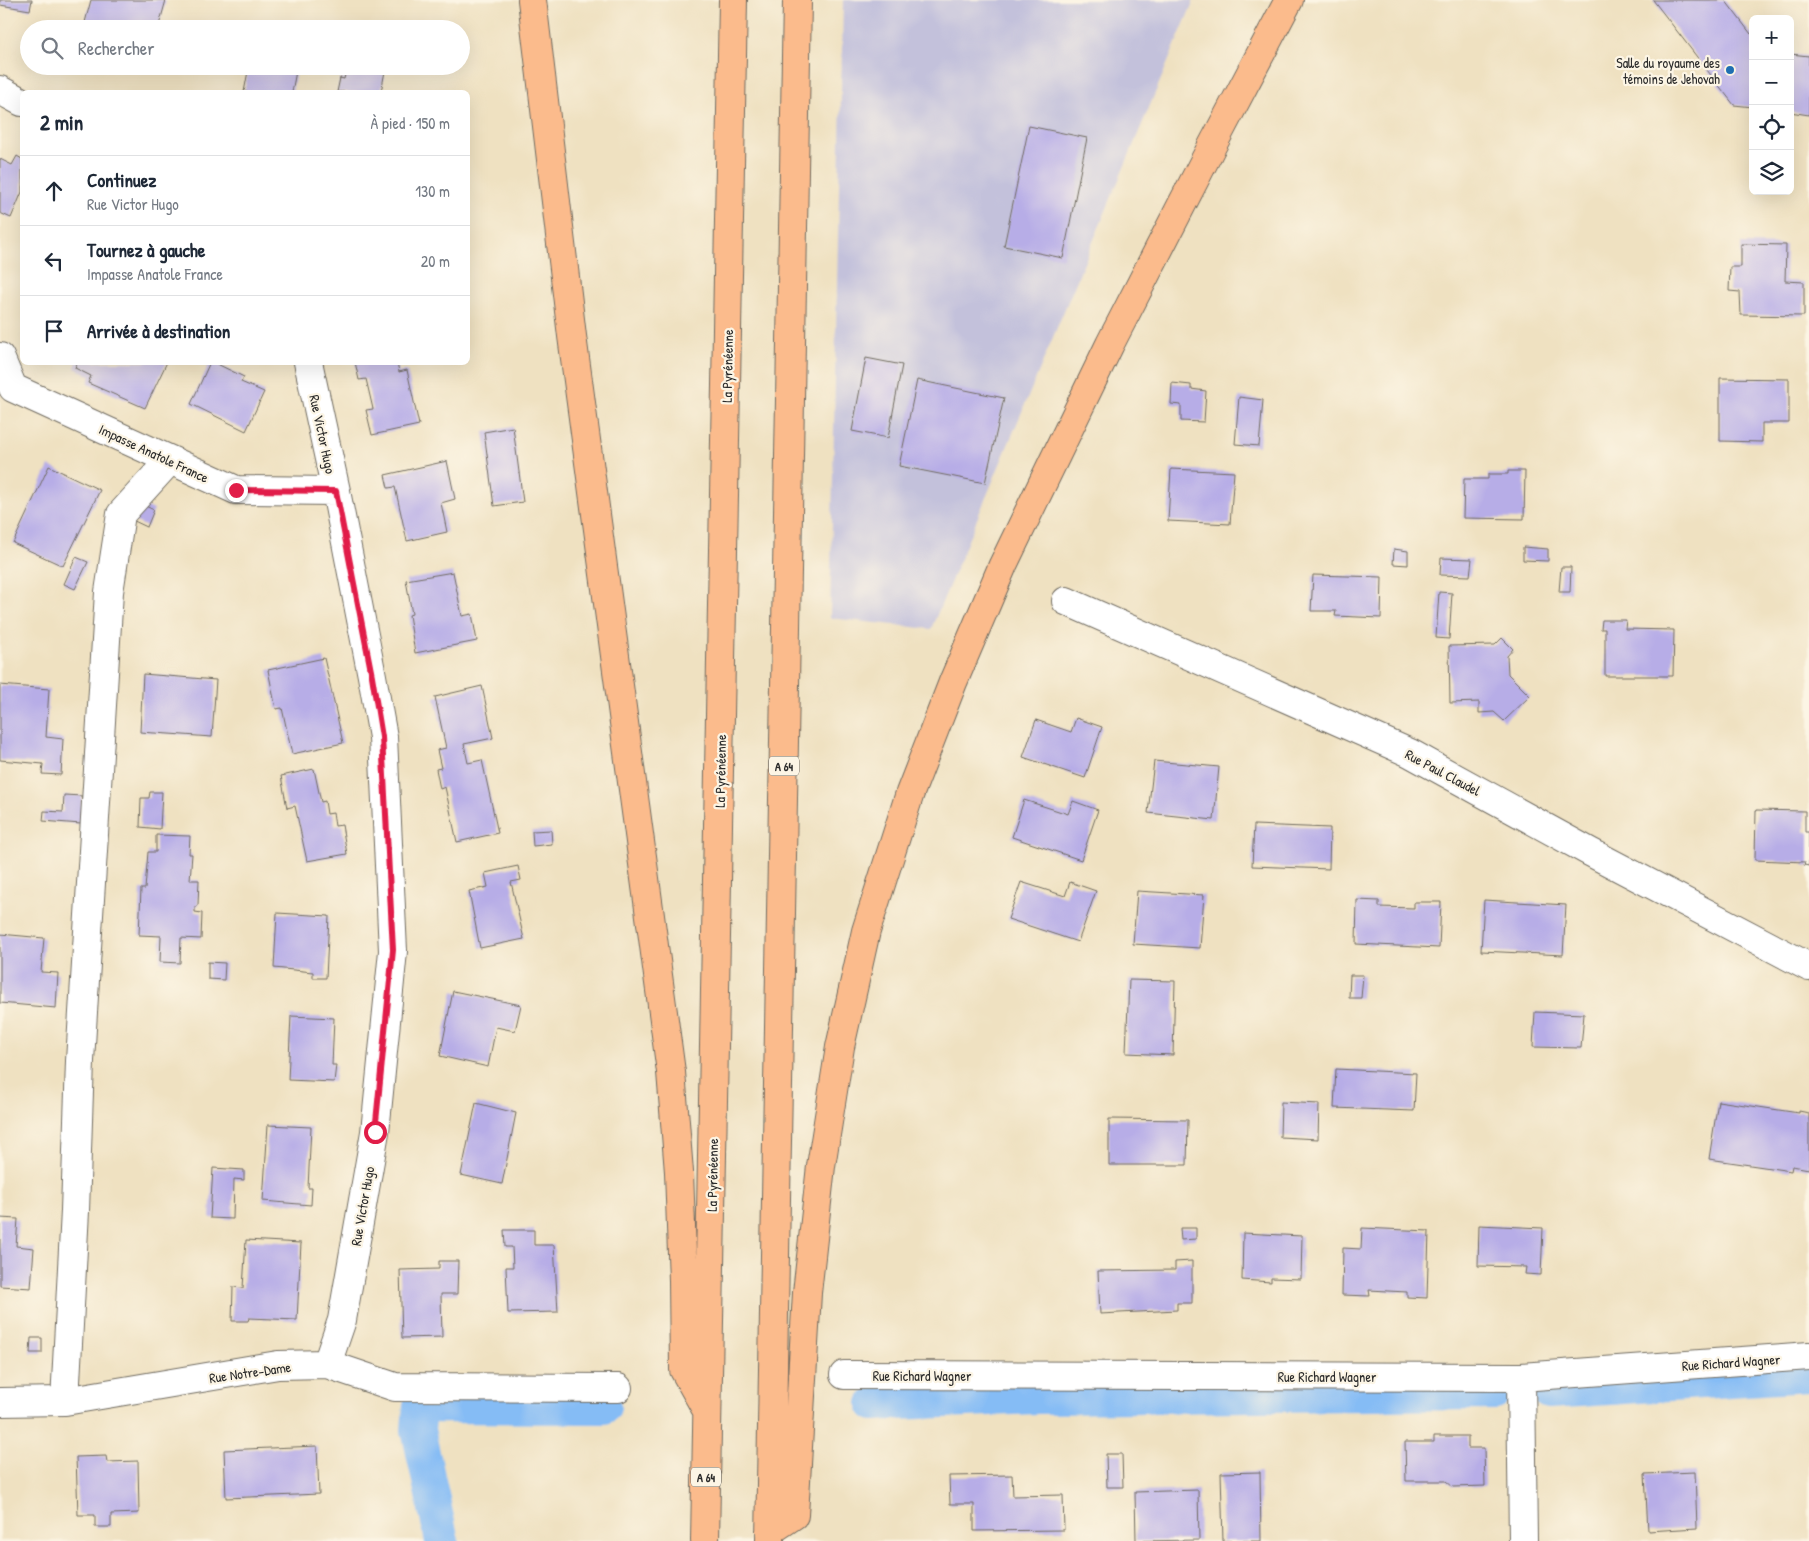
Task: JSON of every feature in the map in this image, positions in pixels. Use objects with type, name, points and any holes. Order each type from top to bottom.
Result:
[{"type":"highway","points":[[532,0],[572,336],[672,1072],[679,1172],[684,1370],[708,1412]]},
{"type":"highway","name":"La Pyrénéenne","points":[[705,1541],[733,0]]},
{"type":"highway","name":"A 64","points":[[770,1536],[797,0]]},
{"type":"highway","points":[[770,1536],[794,1515],[807,1293],[821,1166],[840,1047],[866,931],[910,793],[954,682],[1004,565],[1119,327],[1207,154],[1289,0]]},
{"type":"street","points":[[0,90],[20,101]]},
{"type":"street","name":"Impasse Anatole France","points":[[0,357],[13,388],[236,490],[336,491]]},
{"type":"street","name":"Rue Victor Hugo","points":[[309,365],[336,491],[382,737],[393,950],[375,1132],[342,1320],[327,1364]]},
{"type":"street","points":[[65,1402],[75,1211],[80,1061],[109,592],[121,514],[170,460]]},
{"type":"street","name":"Rue Paul Claudel","points":[[1066,601],[1410,753],[1590,852],[1809,967]]},
{"type":"street","name":"Rue Richard Wagner","points":[[844,1375],[1521,1377],[1809,1356]]},
{"type":"street","name":"Rue Notre-Dame","points":[[0,1402],[65,1402],[278,1366],[327,1364],[395,1387],[618,1388]]},
{"type":"street","points":[[1521,1377],[1524,1541]]},
{"type":"shaded area","points":[[843,0],[1194,0],[931,629],[830,618]]},
{"type":"building","points":[[0,0],[32,0],[30,10],[0,5]]},
{"type":"building","points":[[91,0],[166,0],[160,20],[86,20]]},
{"type":"building","name":"Salle du royaume des témoins de Jehovah","points":[[1653,0],[1725,0],[1749,31],[1749,107],[1734,105]]},
{"type":"building","points":[[1794,54],[1809,56],[1809,115],[1794,113]]},
{"type":"building","points":[[247,75],[295,75],[292,90],[244,90]]},
{"type":"building","points":[[345,75],[384,75],[381,90],[337,90],[340,78],[344,79]]},
{"type":"building","points":[[1029,126],[1087,138],[1063,258],[1004,246]]},
{"type":"building","points":[[17,156],[20,158],[20,197],[11,218],[0,213],[0,159],[12,165]]},
{"type":"building","points":[[1741,244],[1786,245],[1785,281],[1804,282],[1804,316],[1741,315],[1740,292],[1729,291],[1730,267],[1741,267]]},
{"type":"building","points":[[866,358],[902,365],[888,438],[852,431]]},
{"type":"building","points":[[76,365],[166,365],[145,408],[88,383],[91,376],[75,368]]},
{"type":"building","points":[[209,365],[219,365],[244,377],[241,382],[264,392],[246,431],[191,404]]},
{"type":"building","points":[[356,365],[398,365],[399,372],[407,370],[419,425],[372,435],[366,410],[373,409],[366,379],[359,380]]},
{"type":"building","points":[[1720,378],[1789,379],[1789,423],[1762,423],[1762,442],[1720,441]]},
{"type":"building","points":[[917,380],[1004,398],[985,483],[899,466]]},
{"type":"building","points":[[1172,383],[1191,385],[1191,389],[1206,391],[1204,422],[1181,421],[1181,405],[1171,404]]},
{"type":"building","points":[[1239,397],[1263,400],[1259,446],[1235,444]]},
{"type":"building","points":[[513,427],[523,502],[494,506],[484,432]]},
{"type":"building","points":[[447,461],[455,499],[441,503],[447,532],[407,541],[395,487],[388,488],[385,475]]},
{"type":"building","points":[[49,466],[100,490],[63,566],[13,543]]},
{"type":"building","points":[[1171,469],[1234,472],[1230,524],[1168,521]]},
{"type":"building","points":[[1508,471],[1525,471],[1524,519],[1463,518],[1464,479],[1488,479],[1488,474],[1508,474]]},
{"type":"building","points":[[137,502],[154,510],[147,527],[130,519]]},
{"type":"building","points":[[1523,547],[1548,549],[1548,561],[1523,560]]},
{"type":"building","points":[[1394,549],[1408,551],[1408,565],[1393,564]]},
{"type":"building","points":[[76,557],[88,562],[75,589],[64,584]]},
{"type":"building","points":[[1441,558],[1472,559],[1470,576],[1440,575]]},
{"type":"building","points":[[1561,567],[1571,567],[1570,592],[1559,592]]},
{"type":"building","points":[[453,572],[462,616],[472,614],[477,641],[415,653],[409,615],[412,614],[406,580]]},
{"type":"building","points":[[1313,575],[1382,577],[1381,618],[1335,616],[1336,611],[1311,611]]},
{"type":"building","points":[[1439,592],[1452,593],[1449,639],[1436,638]]},
{"type":"building","points":[[1602,620],[1626,620],[1625,629],[1674,630],[1673,676],[1605,676],[1605,629],[1601,629]]},
{"type":"building","points":[[1502,638],[1513,649],[1507,656],[1508,674],[1530,696],[1504,721],[1494,712],[1479,713],[1479,702],[1450,703],[1449,646],[1495,645]]},
{"type":"building","points":[[324,658],[343,743],[292,754],[282,708],[276,709],[268,670]]},
{"type":"building","points":[[143,674],[216,680],[212,737],[140,732]]},
{"type":"building","points":[[0,685],[49,689],[46,737],[63,739],[61,775],[42,774],[43,764],[0,760]]},
{"type":"building","points":[[482,686],[493,738],[464,744],[468,763],[482,760],[498,833],[457,842],[445,787],[440,789],[436,769],[441,768],[437,750],[446,748],[435,697]]},
{"type":"building","points":[[1076,718],[1102,727],[1085,778],[1023,757],[1036,720],[1071,732]]},
{"type":"building","points":[[1154,761],[1219,767],[1214,820],[1148,813]]},
{"type":"building","points":[[314,769],[321,802],[325,801],[327,814],[333,813],[335,826],[342,825],[347,854],[307,861],[295,806],[287,808],[281,776]]},
{"type":"building","points":[[150,792],[162,792],[160,829],[140,827],[141,798],[149,798]]},
{"type":"building","points":[[64,795],[82,796],[81,824],[43,821],[44,811],[63,812]]},
{"type":"building","points":[[1024,800],[1068,814],[1073,801],[1098,810],[1081,860],[1012,837]]},
{"type":"building","points":[[1756,810],[1805,811],[1805,832],[1809,832],[1809,866],[1804,865],[1805,862],[1755,860]]},
{"type":"building","points":[[1254,825],[1330,828],[1329,869],[1252,866]]},
{"type":"building","points":[[551,830],[552,844],[533,846],[532,831]]},
{"type":"building","points":[[156,835],[190,836],[189,854],[192,854],[190,880],[199,880],[198,905],[195,907],[195,912],[202,913],[201,939],[181,938],[180,963],[160,962],[161,936],[139,935],[141,889],[145,889],[148,852],[156,852]]},
{"type":"building","points":[[518,866],[521,880],[511,882],[524,939],[480,948],[469,891],[488,887],[485,873]]},
{"type":"building","points":[[1021,882],[1065,896],[1070,882],[1096,891],[1078,942],[1008,919]]},
{"type":"building","points":[[1137,891],[1204,895],[1200,948],[1133,944]]},
{"type":"building","points":[[1357,900],[1379,901],[1379,907],[1414,908],[1414,902],[1441,902],[1439,948],[1356,944]]},
{"type":"building","points":[[1484,900],[1566,905],[1563,955],[1481,951]]},
{"type":"building","points":[[277,913],[329,916],[326,978],[313,978],[313,972],[274,968]]},
{"type":"building","points":[[0,934],[44,938],[41,972],[58,973],[56,1008],[0,1003]]},
{"type":"building","points":[[208,962],[225,963],[224,980],[208,979]]},
{"type":"building","points":[[1350,975],[1363,975],[1361,998],[1349,998]]},
{"type":"building","points":[[1129,980],[1175,981],[1173,1055],[1126,1053]]},
{"type":"building","points":[[453,991],[521,1005],[515,1031],[496,1027],[488,1067],[440,1056]]},
{"type":"building","points":[[1535,1012],[1584,1014],[1581,1048],[1533,1047]]},
{"type":"building","points":[[291,1016],[334,1018],[332,1065],[336,1065],[334,1082],[288,1080]]},
{"type":"building","points":[[1336,1069],[1416,1073],[1414,1111],[1334,1108]]},
{"type":"building","points":[[1718,1101],[1809,1113],[1809,1169],[1792,1166],[1791,1171],[1709,1159]]},
{"type":"building","points":[[1281,1102],[1319,1104],[1318,1139],[1280,1137]]},
{"type":"building","points":[[476,1103],[516,1113],[502,1184],[461,1175]]},
{"type":"building","points":[[1109,1119],[1188,1120],[1187,1165],[1109,1165]]},
{"type":"building","points":[[268,1125],[311,1127],[308,1188],[312,1188],[311,1205],[263,1201]]},
{"type":"building","points":[[213,1168],[244,1170],[244,1180],[234,1179],[233,1219],[210,1218]]},
{"type":"building","points":[[0,1218],[18,1219],[16,1246],[34,1248],[31,1288],[0,1286]]},
{"type":"building","points":[[1479,1225],[1543,1228],[1541,1275],[1525,1274],[1526,1267],[1478,1266]]},
{"type":"building","points":[[1180,1228],[1196,1228],[1196,1239],[1181,1240]]},
{"type":"building","points":[[1362,1228],[1429,1231],[1427,1298],[1407,1297],[1407,1292],[1369,1290],[1370,1296],[1342,1295],[1343,1248],[1361,1249]]},
{"type":"building","points":[[504,1230],[534,1230],[534,1245],[554,1245],[558,1312],[508,1313],[506,1267],[513,1267],[512,1247],[505,1247]]},
{"type":"building","points":[[1243,1233],[1302,1236],[1301,1279],[1271,1278],[1271,1282],[1242,1280]]},
{"type":"building","points":[[246,1240],[301,1243],[297,1320],[249,1318],[248,1321],[232,1321],[233,1287],[243,1288]]},
{"type":"building","points":[[439,1261],[458,1261],[457,1294],[441,1294],[442,1337],[402,1338],[400,1270],[439,1269]]},
{"type":"building","points":[[1192,1261],[1192,1303],[1177,1303],[1177,1310],[1100,1314],[1098,1271],[1175,1270],[1175,1262]]},
{"type":"building","points":[[31,1338],[42,1338],[42,1353],[30,1353]]},
{"type":"building","points":[[1434,1436],[1468,1436],[1468,1448],[1484,1448],[1485,1486],[1453,1487],[1446,1481],[1406,1481],[1405,1442],[1434,1442]]},
{"type":"building","points":[[317,1446],[319,1494],[226,1498],[224,1450]]},
{"type":"building","points":[[1106,1454],[1122,1454],[1123,1487],[1107,1487]]},
{"type":"building","points":[[106,1456],[107,1462],[138,1461],[139,1513],[111,1514],[111,1527],[95,1527],[95,1515],[78,1515],[76,1457]]},
{"type":"building","points":[[1260,1472],[1261,1541],[1223,1541],[1221,1473]]},
{"type":"building","points":[[1695,1472],[1697,1528],[1648,1531],[1645,1474]]},
{"type":"building","points":[[1012,1475],[1013,1496],[1063,1495],[1064,1530],[974,1531],[974,1504],[950,1504],[949,1476]]},
{"type":"building","points":[[1198,1490],[1199,1540],[1136,1541],[1135,1492]]},
{"type":"waterway","points":[[1548,1392],[1809,1375]]},
{"type":"waterway","points":[[874,1404],[1038,1397],[1494,1393]]},
{"type":"waterway","points":[[442,1541],[418,1430],[420,1406],[604,1407]]},
{"type":"place","name":"Salle du royaume des témoins de Jehovah","points":[[1730,70]]},
{"type":"route","points":[[236,490],[336,491],[382,737],[393,950],[375,1132]]}]
